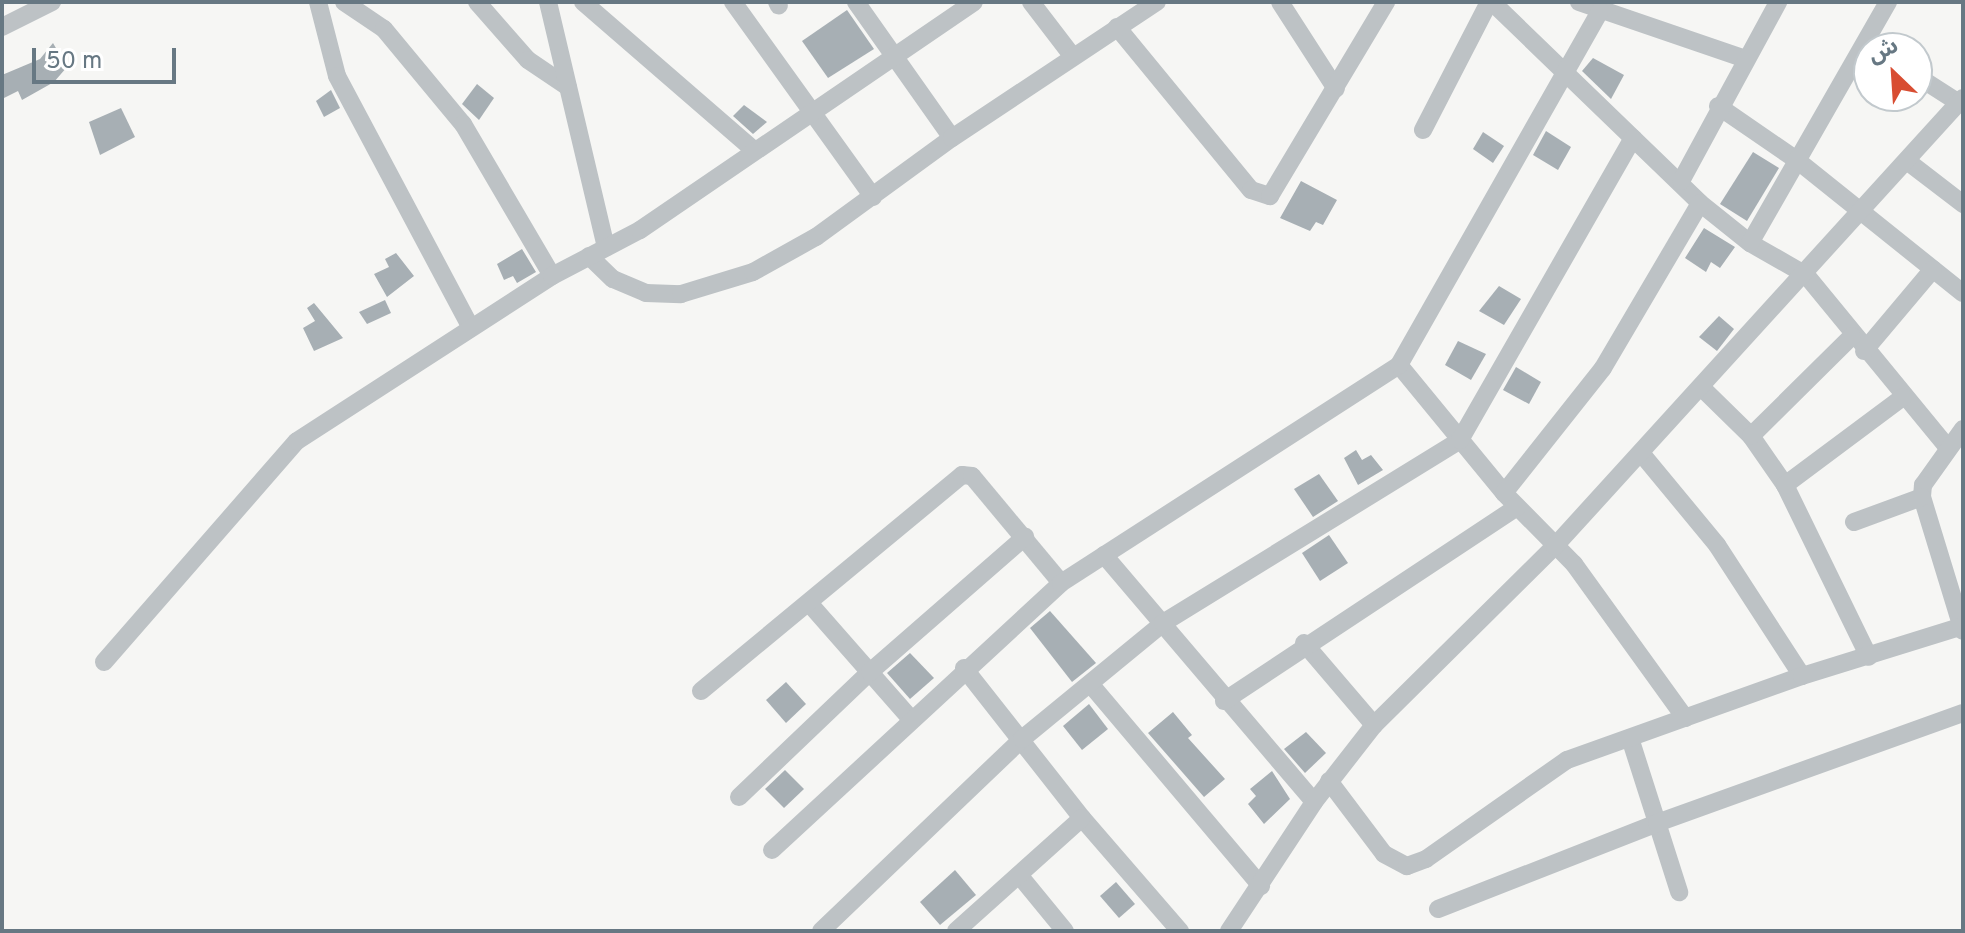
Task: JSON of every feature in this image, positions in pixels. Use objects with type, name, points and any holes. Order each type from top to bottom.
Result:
[{"type":"street","points":[[2,27],[52,2]]},
{"type":"street","points":[[318,2],[337,76],[471,328]]},
{"type":"street","points":[[344,2],[384,29],[463,124],[552,276]]},
{"type":"street","points":[[477,2],[528,60],[568,87]]},
{"type":"street","points":[[548,2],[606,247]]},
{"type":"street","points":[[583,2],[754,150]]},
{"type":"street","points":[[733,2],[873,197]]},
{"type":"street","points":[[856,2],[952,138]]},
{"type":"street","points":[[104,662],[297,441],[552,276],[640,230],[894,54],[946,10],[974,2]]},
{"type":"street","points":[[1031,2],[1073,57]]},
{"type":"street","points":[[589,256],[627,287],[681,294],[753,272],[873,197],[952,138],[1157,2]]},
{"type":"street","points":[[1280,2],[1336,89]]},
{"type":"street","points":[[1117,27],[1251,190],[1262,196],[1278,187],[1386,2]]},
{"type":"street","points":[[1423,130],[1491,2],[1681,181],[1700,203],[1750,243],[1806,275],[1864,351],[1948,448]]},
{"type":"street","points":[[1579,2],[1743,58]]},
{"type":"street","points":[[1681,181],[1743,58],[1778,2]]},
{"type":"street","points":[[1875,32],[1888,2]]},
{"type":"street","points":[[772,850],[964,668],[1061,583],[1399,365],[1568,74],[1600,11]]},
{"type":"street","points":[[1750,243],[1853,72]]},
{"type":"street","points":[[1229,931],[1314,802],[1374,725],[1555,546],[1806,275],[1961,100],[1933,85]]},
{"type":"street","points":[[1718,106],[1798,161],[1963,293]]},
{"type":"street","points":[[821,931],[843,924],[1022,739],[1092,686],[1163,623],[1460,440],[1633,138]]},
{"type":"street","points":[[1907,161],[1963,204]]},
{"type":"street","points":[[1224,701],[1510,500],[1603,368],[1700,203]]},
{"type":"street","points":[[1864,351],[1933,269]]},
{"type":"street","points":[[1751,436],[1852,336]]},
{"type":"street","points":[[1399,365],[1510,500],[1555,546],[1608,609],[1685,718]]},
{"type":"street","points":[[1702,388],[1751,436],[1785,485],[1869,657]]},
{"type":"street","points":[[1785,485],[1903,397]]},
{"type":"street","points":[[1329,781],[1384,854],[1407,866],[1426,859],[1567,760],[1802,676],[1963,628],[1922,497],[1923,485],[1963,429]]},
{"type":"street","points":[[1641,453],[1717,545],[1802,676]]},
{"type":"street","points":[[701,691],[809,603],[953,477],[972,476],[1061,583]]},
{"type":"street","points":[[1854,522],[1922,497]]},
{"type":"street","points":[[739,797],[870,672],[1025,537]]},
{"type":"street","points":[[1104,555],[1163,623],[1224,701],[1314,802]]},
{"type":"street","points":[[809,603],[911,719]]},
{"type":"street","points":[[1304,643],[1374,725]]},
{"type":"street","points":[[964,668],[1082,818],[1180,931]]},
{"type":"street","points":[[1092,686],[1261,886]]},
{"type":"street","points":[[1438,909],[1657,823],[1963,713]]},
{"type":"street","points":[[1630,738],[1679,892]]},
{"type":"street","points":[[956,931],[1082,818]]},
{"type":"street","points":[[1019,875],[1065,931]]},
{"type":"building","points":[[847,10],[874,49],[828,78],[802,41]]},
{"type":"building","points":[[53,43],[67,67],[54,82],[22,100],[18,91],[2,99],[2,75],[40,59]]},
{"type":"building","points":[[1593,58],[1624,75],[1611,99],[1582,71]]},
{"type":"building","points":[[477,84],[494,98],[479,120],[462,104]]},
{"type":"building","points":[[331,90],[340,108],[324,117],[316,101]]},
{"type":"building","points":[[744,105],[767,122],[753,134],[733,116]]},
{"type":"building","points":[[121,108],[135,137],[100,155],[89,122]]},
{"type":"building","points":[[1546,131],[1571,147],[1558,170],[1533,155]]},
{"type":"building","points":[[1483,132],[1504,146],[1493,163],[1473,149]]},
{"type":"building","points":[[1753,152],[1779,168],[1747,221],[1720,204]]},
{"type":"building","points":[[1301,181],[1337,200],[1323,225],[1316,222],[1310,231],[1280,218]]},
{"type":"building","points":[[1704,228],[1735,247],[1720,268],[1711,262],[1706,272],[1685,258]]},
{"type":"building","points":[[522,249],[536,272],[517,283],[513,276],[504,280],[497,264]]},
{"type":"building","points":[[396,253],[414,276],[387,297],[374,274],[389,267],[385,259]]},
{"type":"building","points":[[1499,286],[1521,299],[1504,325],[1479,311]]},
{"type":"building","points":[[385,300],[391,313],[367,324],[359,312]]},
{"type":"building","points":[[314,303],[343,338],[314,351],[303,328],[315,321],[307,308]]},
{"type":"building","points":[[1719,316],[1734,329],[1717,351],[1699,337]]},
{"type":"building","points":[[1458,341],[1486,354],[1471,380],[1445,365]]},
{"type":"building","points":[[1516,367],[1541,382],[1529,404],[1503,390]]},
{"type":"building","points":[[1356,450],[1362,460],[1371,455],[1383,470],[1358,485],[1344,458]]},
{"type":"building","points":[[1319,474],[1338,501],[1313,517],[1294,489]]},
{"type":"building","points":[[1329,535],[1348,563],[1320,581],[1302,553]]},
{"type":"building","points":[[1050,611],[1096,663],[1072,682],[1030,628]]},
{"type":"building","points":[[910,653],[934,678],[910,699],[887,673]]},
{"type":"building","points":[[786,682],[806,704],[786,723],[766,700]]},
{"type":"building","points":[[1089,704],[1108,729],[1082,750],[1063,726]]},
{"type":"building","points":[[1173,712],[1192,735],[1188,738],[1225,779],[1204,797],[1148,733]]},
{"type":"building","points":[[1306,732],[1326,753],[1305,773],[1284,749]]},
{"type":"building","points":[[785,770],[804,789],[784,808],[765,789]]},
{"type":"building","points":[[1272,771],[1290,799],[1264,824],[1248,804],[1256,796],[1250,789]]},
{"type":"building","points":[[955,870],[976,895],[940,925],[920,902]]},
{"type":"building","points":[[1116,882],[1135,904],[1119,918],[1100,896]]}]
